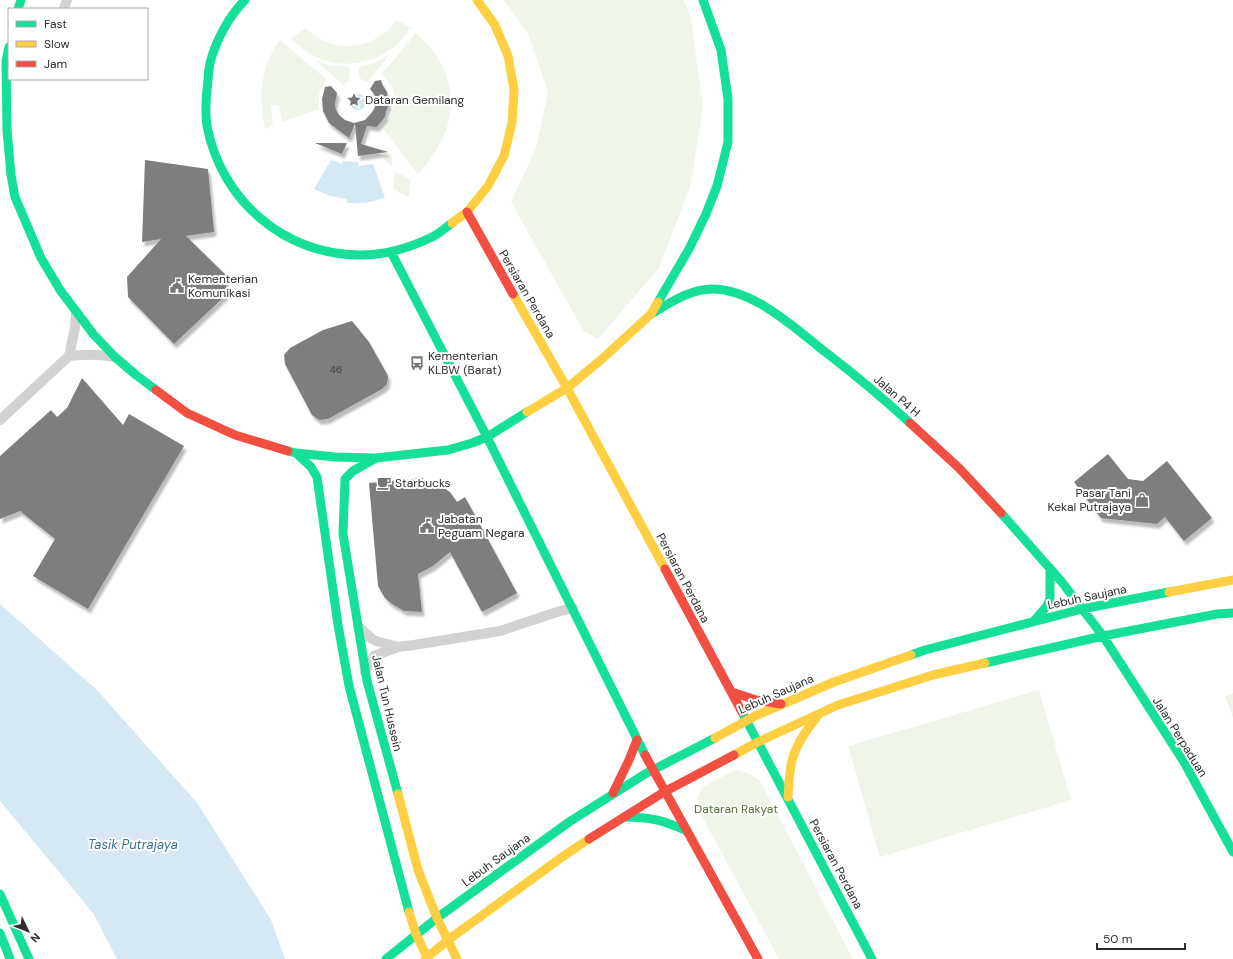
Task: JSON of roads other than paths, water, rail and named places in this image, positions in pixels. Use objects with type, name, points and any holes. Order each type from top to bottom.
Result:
[{"type":"main road","points":[[245,0],[221,34],[210,63],[206,94],[207,125],[215,155],[229,183],[248,208],[272,228],[299,243],[328,252],[360,255],[391,252],[431,238],[467,212],[488,186],[504,156],[512,123],[514,90],[508,56],[495,26],[477,0]]},
{"type":"main road","points":[[8,52],[6,62],[7,130],[11,175],[15,197],[42,258],[60,290],[94,335],[115,357],[156,391],[192,416],[235,435],[296,453],[335,457],[376,458],[448,450],[487,437],[567,388],[602,359],[651,314],[689,249],[706,214],[716,186],[728,142],[728,98],[721,50],[703,0]]},
{"type":"main road","name":"Persiaran Perdana","points":[[467,212],[567,388],[732,692],[872,959]]},
{"type":"main road","points":[[391,252],[487,437],[652,770],[758,959]]},
{"type":"main road","name":"Jalan P4 H","points":[[651,314],[690,292],[713,289],[747,297],[772,312],[834,358],[932,442],[985,495],[1050,568],[1082,609]]},
{"type":"main road","points":[[296,453],[312,466],[317,478],[338,625],[349,686],[403,892],[416,934],[427,958],[448,940],[565,855],[664,792],[758,742],[819,714],[838,706],[933,675],[1103,636],[1217,614],[1233,613]]},
{"type":"main road","name":"Jalan Tun Hussein","points":[[376,458],[353,471],[345,479],[343,534],[367,682],[418,870],[437,918],[457,959]]},
{"type":"main road","points":[[1033,622],[1047,606],[1050,598],[1050,568]]},
{"type":"main road","name":"Lebuh Saujana","points":[[386,959],[437,918],[569,822],[612,794],[652,770],[712,740],[747,720],[781,704],[834,682],[925,650],[1082,609],[1233,580]]},
{"type":"main road","name":"Jalan Perpaduan","points":[[1082,609],[1103,636],[1187,768],[1233,852]]},
{"type":"main road","points":[[732,692],[756,700],[781,704]]},
{"type":"main road","points":[[788,798],[789,776],[793,757],[802,738],[819,714]]},
{"type":"main road","points":[[612,794],[626,770],[637,740]]},
{"type":"main road","points":[[624,817],[643,817],[667,822],[687,831]]},
{"type":"main road","points":[[0,894],[29,959]]},
{"type":"main road","points":[[0,933],[10,959]]},
{"type":"street","points":[[69,356],[75,328],[76,312]]},
{"type":"street","points":[[0,420],[69,356],[96,354],[115,357]]},
{"type":"street","points":[[366,672],[374,656],[398,647],[500,631],[573,608]]},
{"type":"street","points":[[358,626],[372,639],[398,647]]},
{"type":"water","points":[[358,94],[364,96],[366,102],[364,108],[358,110],[352,108],[350,102],[352,96]]},
{"type":"water","points":[[331,160],[342,164],[343,161],[358,162],[358,166],[373,164],[385,198],[366,203],[347,203],[347,199],[330,196],[314,189]]},
{"type":"water","name":"Tasik Putrajaya","points":[[0,604],[98,691],[198,804],[271,920],[285,959],[117,959],[93,913],[0,801]]},
{"type":"place","name":"Dataran Gemilang","points":[[354,100]]},
{"type":"place","name":"Kementerian Komunikasi","points":[[177,286]]},
{"type":"place","name":"Kementerian KLBW (Barat)","points":[[417,363]]},
{"type":"place","name":"Starbucks","points":[[384,483]]},
{"type":"place","name":"Pasar Tani Kekal Putrajaya","points":[[1142,500]]},
{"type":"place","name":"Jabatan Peguam Negara","points":[[427,526]]},
{"type":"park label","name":"Dataran Rakyat","points":[[736,809]]}]
